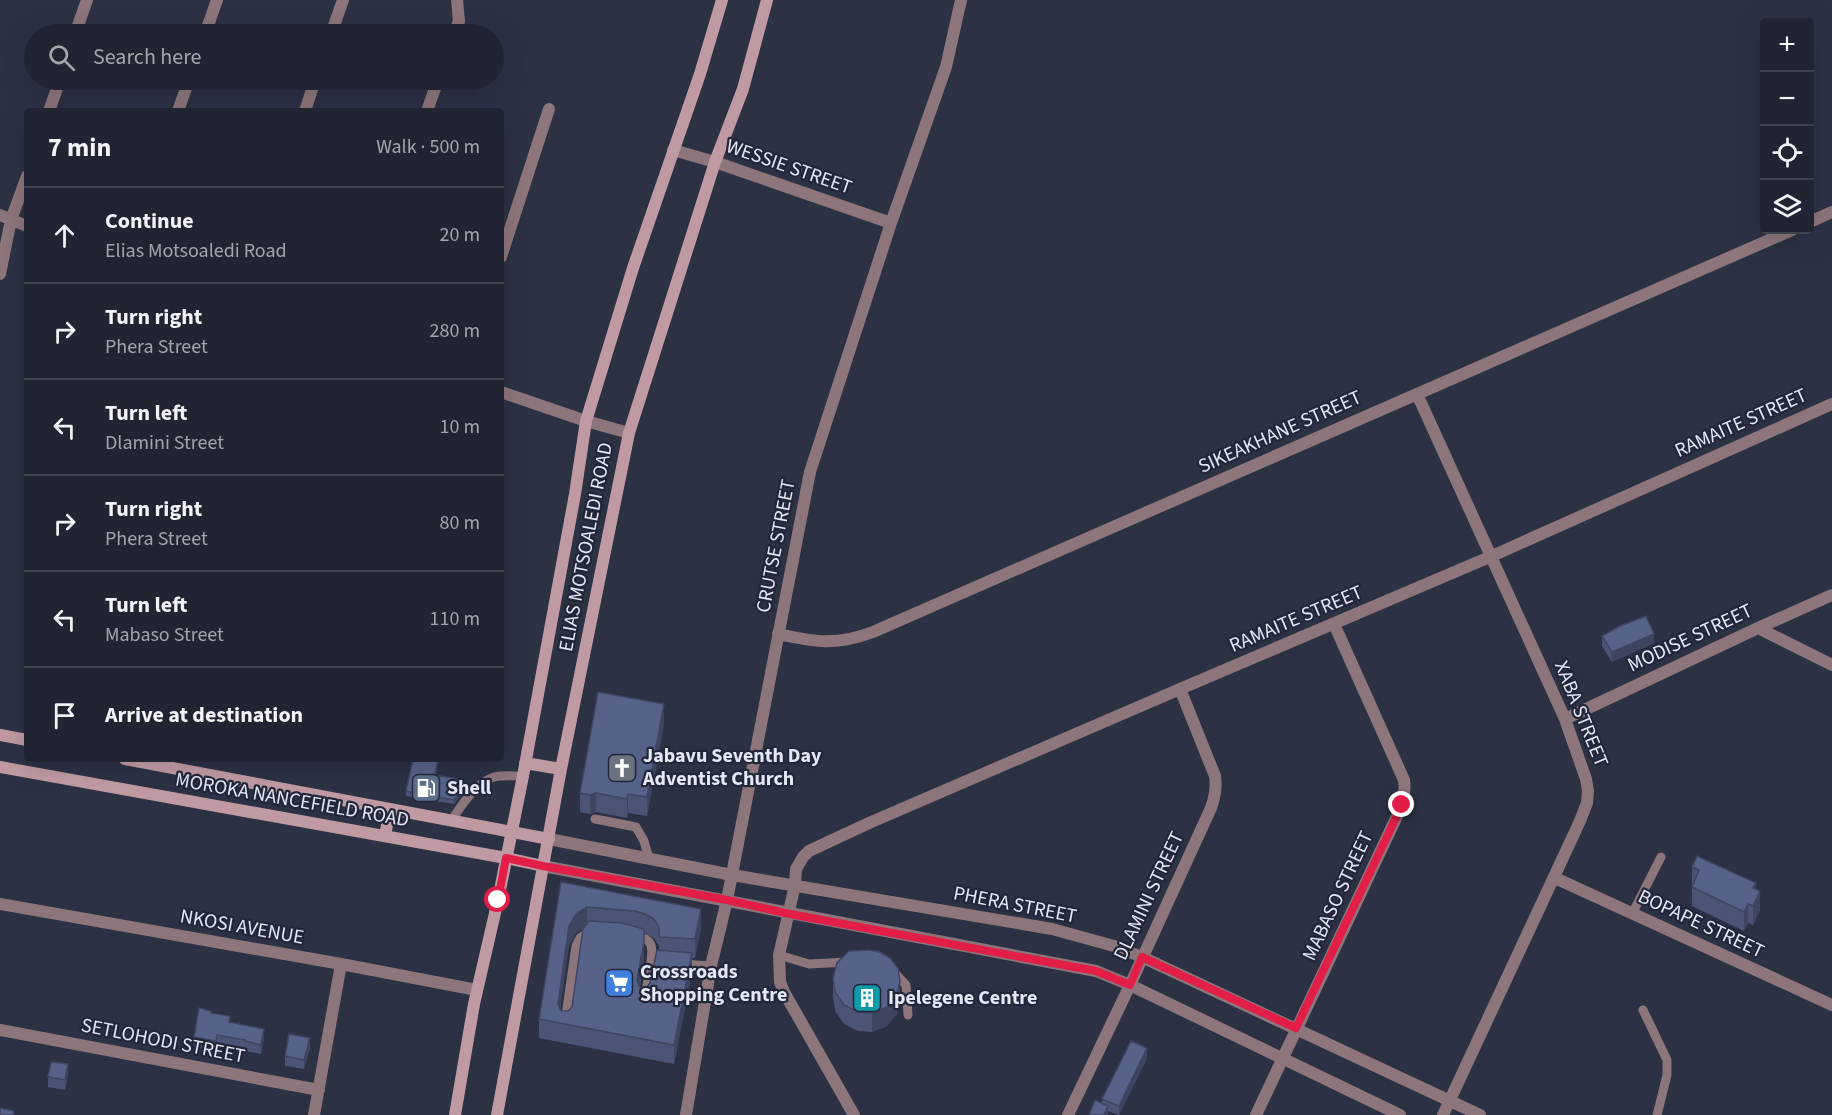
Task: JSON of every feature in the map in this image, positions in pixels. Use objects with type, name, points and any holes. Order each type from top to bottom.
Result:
[{"type":"main road","name":"ELIAS MOTSOALEDI ROAD","points":[[454,1115],[477,990],[524,769],[575,494],[586,422],[633,268],[700,74],[722,0]]},
{"type":"main road","name":"ELIAS MOTSOALEDI ROAD","points":[[497,1115],[561,769],[629,433],[715,162],[743,89],[767,0]]},
{"type":"main road","points":[[0,735],[24,739]]},
{"type":"main road","name":"MOROKA NANCEFIELD ROAD","points":[[141,762],[512,832]]},
{"type":"main road","name":"MOROKA NANCEFIELD ROAD","points":[[0,767],[506,858]]},
{"type":"main road","points":[[524,769],[561,769]]},
{"type":"main road","points":[[385,836],[390,809]]},
{"type":"main road","name":"PHERA STREET","points":[[512,832],[549,839]]},
{"type":"main road","points":[[506,858],[543,866]]},
{"type":"street","points":[[79,24],[87,0]]},
{"type":"street","points":[[209,24],[217,0]]},
{"type":"street","points":[[335,24],[343,0]]},
{"type":"street","points":[[457,0],[458,24]]},
{"type":"street","name":"CRUTSE STREET","points":[[686,1115],[711,966],[727,900],[810,472],[891,223],[946,67],[961,0]]},
{"type":"street","points":[[50,108],[56,90]]},
{"type":"street","points":[[179,108],[185,90]]},
{"type":"street","points":[[305,108],[311,90]]},
{"type":"street","points":[[428,108],[434,90]]},
{"type":"street","points":[[504,248],[549,110]]},
{"type":"street","name":"WESSIE STREET","points":[[673,150],[715,162],[891,223]]},
{"type":"street","points":[[0,274],[5,218],[24,182]]},
{"type":"street","points":[[1814,220],[1832,212]]},
{"type":"street","points":[[5,218],[24,225]]},
{"type":"street","name":"SIKEAKHANE STREET","points":[[778,634],[825,642],[855,639],[1783,234]]},
{"type":"street","points":[[504,393],[586,422],[629,433]]},
{"type":"street","name":"XABA STREET","points":[[1417,393],[1565,719],[1588,791],[1587,803],[1555,878],[1443,1115]]},
{"type":"street","name":"RAMAITE STREET","points":[[854,1115],[784,993],[780,982],[779,955],[790,914],[796,869],[809,851],[1492,556],[1832,404]]},
{"type":"street","name":"MODISE STREET","points":[[1565,719],[1832,595]]},
{"type":"street","name":"MABASO STREET","points":[[1256,1115],[1398,814],[1406,788],[1334,624]]},
{"type":"street","points":[[1758,628],[1832,665]]},
{"type":"street","name":"DLAMINI STREET","points":[[1068,1115],[1130,985],[1215,795],[1215,776],[1180,689]]},
{"type":"street","name":"PHERA STREET","points":[[549,839],[732,875],[1052,929],[1114,946],[1296,1028],[1480,1115]]},
{"type":"street","points":[[543,866],[1096,971],[1130,985],[1400,1115]]},
{"type":"street","name":"BOPAPE STREET","points":[[1555,878],[1832,1005]]},
{"type":"street","name":"NKOSI AVENUE","points":[[0,904],[477,990]]},
{"type":"street","points":[[314,1115],[340,964]]},
{"type":"street","name":"SETLOHODI STREET","points":[[0,1030],[319,1090]]},
{"type":"lane","points":[[451,821],[465,801],[487,780],[524,769]]},
{"type":"lane","points":[[595,819],[636,827],[644,841],[649,859]]},
{"type":"lane","points":[[1632,914],[1661,857]]},
{"type":"lane","points":[[565,1024],[576,946],[580,938],[587,933],[597,933]]},
{"type":"lane","points":[[618,935],[639,937],[649,941],[652,946],[644,1000]]},
{"type":"lane","points":[[779,955],[809,964],[855,962]]},
{"type":"lane","points":[[651,962],[711,966]]},
{"type":"lane","points":[[883,965],[894,972],[906,985],[908,1015]]},
{"type":"lane","points":[[1643,1010],[1667,1060],[1667,1075],[1657,1115]]},
{"type":"building","points":[[1646,616],[1654,634],[1612,652],[1602,636]]},
{"type":"building","name":"Jabavu Seventh Day Adventist Church","points":[[598,692],[664,704],[647,797],[628,794],[627,799],[596,793],[590,795],[580,793]]},
{"type":"building","points":[[412,762],[438,762],[435,775],[464,780],[462,789],[454,800],[406,791]]},
{"type":"building","points":[[1697,856],[1756,883],[1753,888],[1760,891],[1753,906],[1748,904],[1744,912],[1692,887],[1699,870],[1692,867]]},
{"type":"building","name":"Crossroads Shopping Centre","points":[[561,882],[701,909],[695,939],[659,937],[659,927],[654,919],[635,911],[587,907],[576,914],[569,926],[558,1004],[561,1011],[568,1011],[572,1007],[583,929],[589,921],[622,923],[644,929],[637,980],[642,988],[647,987],[650,983],[657,950],[692,953],[674,1045],[539,1019]]},
{"type":"building","name":"Ipelegene Centre","points":[[849,951],[880,952],[890,958],[898,968],[900,982],[897,995],[887,1007],[872,1013],[858,1012],[844,1005],[835,992],[833,978],[837,963]]},
{"type":"building","points":[[199,1008],[211,1011],[211,1013],[230,1016],[229,1022],[264,1029],[261,1045],[217,1035],[216,1041],[194,1037]]},
{"type":"building","points":[[289,1034],[310,1038],[304,1060],[285,1056]]},
{"type":"building","points":[[1131,1041],[1147,1048],[1119,1106],[1102,1099]]},
{"type":"building","points":[[51,1062],[68,1064],[65,1080],[48,1077]]},
{"type":"building","points":[[1095,1100],[1108,1106],[1104,1115],[1089,1115]]},
{"type":"building","points":[[0,1108],[14,1111],[13,1115],[0,1115]]},
{"type":"place","name":"Jabavu Seventh Day Adventist Church","points":[[622,768]]},
{"type":"place","name":"Shell","points":[[426,788]]},
{"type":"place","name":"Crossroads Shopping Centre","points":[[619,983]]},
{"type":"place","name":"Ipelegene Centre","points":[[867,998]]},
{"type":"route","points":[[498,900],[506,858],[1096,971],[1130,985],[1142,957],[1296,1028],[1402,805]]}]
